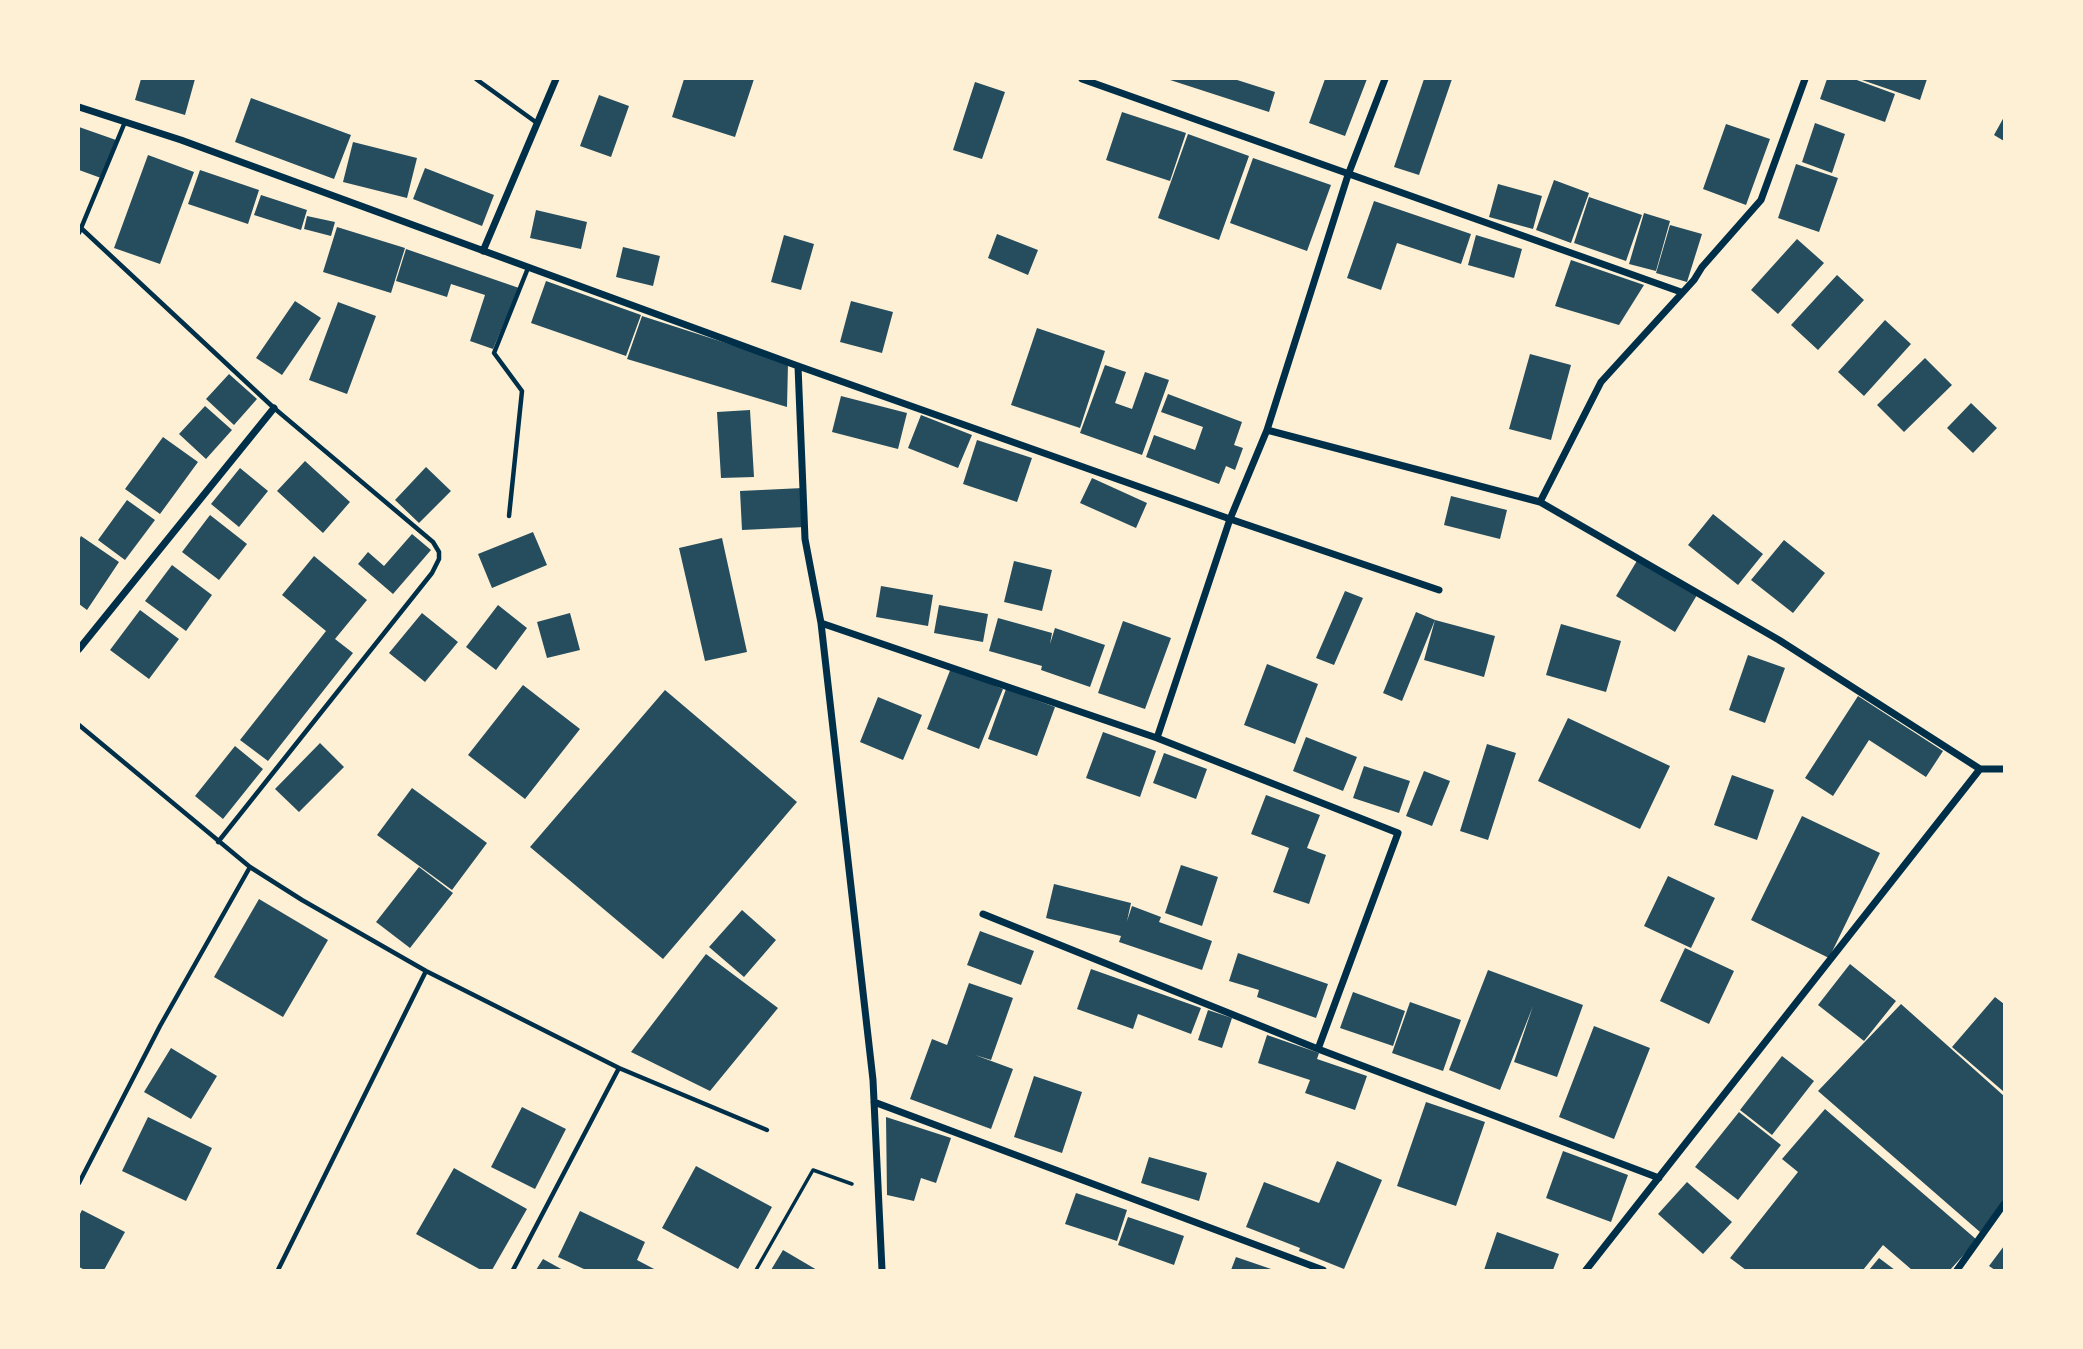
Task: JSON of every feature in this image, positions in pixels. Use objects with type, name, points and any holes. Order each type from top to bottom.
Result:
[{"type":"street","points":[[483,251],[556,79]]},
{"type":"street","points":[[1083,79],[1681,292]]},
{"type":"street","points":[[1157,738],[1230,519],[1267,430],[1348,175],[1385,79]]},
{"type":"street","points":[[1540,502],[1601,382],[1694,280],[1702,267],[1761,200],[1805,79]]},
{"type":"street","points":[[79,107],[798,366],[1439,590]]},
{"type":"street","points":[[798,366],[805,539],[821,623],[874,1102],[882,1270]]},
{"type":"street","points":[[79,649],[274,408]]},
{"type":"street","points":[[1267,430],[1540,502],[1779,640],[1980,769],[2004,769]]},
{"type":"street","points":[[821,623],[1157,738],[1398,833],[1318,1049]]},
{"type":"street","points":[[1586,1270],[1980,769]]},
{"type":"street","points":[[983,914],[1318,1049],[1659,1178]]},
{"type":"street","points":[[874,1102],[1323,1270]]},
{"type":"street","points":[[1956,1270],[2004,1204]]},
{"type":"lane","points":[[476,79],[537,123]]},
{"type":"lane","points":[[125,122],[80,231],[274,408],[433,541],[439,552],[439,559],[432,573],[218,842]]},
{"type":"lane","points":[[509,516],[522,391],[494,354],[528,267]]},
{"type":"lane","points":[[79,726],[250,867],[426,971],[619,1069],[767,1130]]},
{"type":"lane","points":[[79,1183],[166,1014],[250,867]]},
{"type":"lane","points":[[278,1270],[426,971]]},
{"type":"lane","points":[[513,1270],[619,1069]]},
{"type":"path","points":[[756,1270],[813,1170],[852,1184]]},
{"type":"building","points":[[141,79],[195,79],[185,115],[135,100]]},
{"type":"building","points":[[684,79],[754,79],[735,137],[672,117]]},
{"type":"building","points":[[1167,79],[1234,79],[1275,92],[1269,112]]},
{"type":"building","points":[[1325,79],[1367,79],[1345,136],[1309,123]]},
{"type":"building","points":[[1424,79],[1452,79],[1419,175],[1394,167]]},
{"type":"building","points":[[1827,79],[1854,79],[1895,94],[1885,122],[1820,99]]},
{"type":"building","points":[[1859,79],[1927,79],[1920,100]]},
{"type":"building","points":[[975,82],[1005,92],[982,159],[953,150]]},
{"type":"building","points":[[599,95],[629,106],[611,157],[580,146]]},
{"type":"building","points":[[251,98],[351,135],[334,179],[235,142]]},
{"type":"building","points":[[1122,112],[1186,133],[1170,181],[1106,160]]},
{"type":"building","points":[[2004,117],[2004,141],[1994,135]]},
{"type":"building","points":[[1815,123],[1845,134],[1832,173],[1802,162]]},
{"type":"building","points":[[1726,124],[1770,139],[1746,205],[1703,189]]},
{"type":"building","points":[[79,127],[116,140],[101,178],[79,170]]},
{"type":"building","points":[[1188,134],[1249,156],[1219,240],[1158,218]]},
{"type":"building","points":[[353,142],[417,158],[407,198],[343,182]]},
{"type":"building","points":[[148,155],[194,172],[160,264],[114,248]]},
{"type":"building","points":[[1253,158],[1331,185],[1307,251],[1230,223]]},
{"type":"building","points":[[1796,164],[1838,178],[1819,232],[1778,218]]},
{"type":"building","points":[[425,168],[494,195],[482,226],[413,199]]},
{"type":"building","points":[[200,170],[259,190],[248,224],[188,204]]},
{"type":"building","points":[[1554,180],[1589,193],[1571,243],[1536,230]]},
{"type":"building","points":[[1498,184],[1542,196],[1533,229],[1489,217]]},
{"type":"building","points":[[261,195],[307,210],[301,230],[254,215]]},
{"type":"building","points":[[1589,197],[1642,215],[1626,261],[1574,243]]},
{"type":"building","points":[[1374,201],[1471,234],[1461,264],[1397,243],[1381,290],[1347,278]]},
{"type":"building","points":[[536,210],[587,222],[581,249],[530,238]]},
{"type":"building","points":[[1644,213],[1670,221],[1656,271],[1629,264]]},
{"type":"building","points":[[307,216],[335,222],[331,236],[304,229]]},
{"type":"building","points":[[1670,225],[1702,234],[1687,282],[1656,273]]},
{"type":"building","points":[[337,227],[405,248],[391,293],[323,272]]},
{"type":"building","points":[[997,234],[1038,250],[1028,275],[988,258]]},
{"type":"building","points":[[784,235],[814,244],[801,290],[771,282]]},
{"type":"building","points":[[1476,235],[1522,249],[1514,278],[1468,265]]},
{"type":"building","points":[[1797,239],[1824,263],[1778,314],[1751,290]]},
{"type":"building","points":[[623,247],[660,256],[653,286],[616,277]]},
{"type":"building","points":[[406,249],[519,288],[493,349],[470,341],[485,295],[451,284],[447,297],[396,281]]},
{"type":"building","points":[[1571,260],[1644,285],[1619,325],[1555,306]]},
{"type":"building","points":[[1837,275],[1864,300],[1818,350],[1791,325]]},
{"type":"building","points":[[546,281],[641,315],[626,356],[531,323]]},
{"type":"building","points":[[295,301],[321,318],[282,375],[256,358]]},
{"type":"building","points":[[851,301],[893,312],[882,353],[840,342]]},
{"type":"building","points":[[338,302],[376,316],[347,394],[309,380]]},
{"type":"building","points":[[642,316],[788,363],[787,407],[627,359]]},
{"type":"building","points":[[1885,320],[1911,344],[1864,396],[1838,372]]},
{"type":"building","points":[[1037,328],[1105,351],[1080,428],[1011,405]]},
{"type":"building","points":[[1530,354],[1571,365],[1551,440],[1509,429]]},
{"type":"building","points":[[1925,358],[1952,385],[1904,432],[1877,405]]},
{"type":"building","points":[[1105,365],[1126,372],[1115,403],[1132,409],[1145,372],[1169,380],[1142,455],[1080,433]]},
{"type":"building","points":[[229,374],[257,399],[234,425],[206,399]]},
{"type":"building","points":[[1168,394],[1242,422],[1234,445],[1243,448],[1235,470],[1226,466],[1219,484],[1146,457],[1154,435],[1195,450],[1203,427],[1161,412]]},
{"type":"building","points":[[841,396],[907,413],[898,449],[832,432]]},
{"type":"building","points":[[1971,403],[1997,428],[1973,453],[1947,428]]},
{"type":"building","points":[[205,406],[232,430],[206,459],[179,434]]},
{"type":"building","points":[[750,410],[754,477],[721,478],[717,412]]},
{"type":"building","points":[[921,415],[972,435],[958,468],[908,448]]},
{"type":"building","points":[[163,437],[198,462],[160,514],[125,489]]},
{"type":"building","points":[[977,440],[1032,458],[1017,502],[963,484]]},
{"type":"building","points":[[305,461],[350,502],[323,533],[277,491]]},
{"type":"building","points":[[426,467],[451,491],[419,523],[395,500]]},
{"type":"building","points":[[240,468],[268,491],[239,527],[211,504]]},
{"type":"building","points":[[1092,478],[1147,503],[1136,528],[1080,503]]},
{"type":"building","points":[[803,488],[805,527],[742,530],[740,491]]},
{"type":"building","points":[[1451,496],[1507,510],[1500,539],[1444,525]]},
{"type":"building","points":[[127,500],[155,520],[125,560],[98,540]]},
{"type":"building","points":[[1713,514],[1763,554],[1738,585],[1688,545]]},
{"type":"building","points":[[210,515],[247,544],[219,580],[182,552]]},
{"type":"building","points":[[533,532],[547,565],[492,588],[478,554]]},
{"type":"building","points":[[412,534],[431,550],[393,594],[358,564],[368,552],[384,566]]},
{"type":"building","points":[[81,536],[119,562],[87,610],[79,604]]},
{"type":"building","points":[[722,538],[747,652],[705,661],[679,548]]},
{"type":"building","points":[[1784,540],[1825,573],[1793,613],[1751,580]]},
{"type":"building","points":[[314,556],[367,600],[335,639],[353,653],[268,761],[240,740],[326,631],[282,595]]},
{"type":"building","points":[[1638,559],[1697,595],[1675,632],[1616,596]]},
{"type":"building","points":[[1014,561],[1052,570],[1042,611],[1004,602]]},
{"type":"building","points":[[172,565],[212,595],[186,631],[145,601]]},
{"type":"building","points":[[881,586],[933,595],[928,626],[876,617]]},
{"type":"building","points":[[1345,591],[1363,598],[1334,665],[1316,658]]},
{"type":"building","points":[[498,605],[527,628],[496,670],[466,647]]},
{"type":"building","points":[[939,605],[988,614],[983,642],[934,633]]},
{"type":"building","points":[[140,610],[179,639],[149,679],[110,650]]},
{"type":"building","points":[[1416,612],[1435,620],[1402,701],[1383,693]]},
{"type":"building","points":[[422,613],[458,642],[425,682],[389,653]]},
{"type":"building","points":[[570,613],[580,650],[547,658],[537,622]]},
{"type":"building","points":[[998,618],[1052,633],[1050,644],[1055,628],[1105,645],[1090,687],[1041,670],[1042,666],[989,651]]},
{"type":"building","points":[[1435,620],[1495,636],[1484,677],[1424,660]]},
{"type":"building","points":[[1123,621],[1171,638],[1145,709],[1098,693]]},
{"type":"building","points":[[1561,624],[1621,641],[1606,692],[1546,675]]},
{"type":"building","points":[[1748,655],[1785,668],[1765,723],[1729,710]]},
{"type":"building","points":[[1267,664],[1318,684],[1295,744],[1244,725]]},
{"type":"building","points":[[951,668],[1003,689],[979,749],[927,729]]},
{"type":"building","points":[[523,685],[580,729],[525,799],[468,755]]},
{"type":"building","points":[[1006,689],[1055,707],[1037,756],[988,739]]},
{"type":"building","points":[[665,690],[797,802],[663,959],[530,847]]},
{"type":"building","points":[[1858,696],[1943,751],[1926,777],[1869,740],[1833,796],[1805,778]]},
{"type":"building","points":[[878,697],[922,715],[903,760],[860,742]]},
{"type":"building","points":[[1568,718],[1670,766],[1640,829],[1538,781]]},
{"type":"building","points":[[1103,732],[1156,751],[1140,797],[1086,778]]},
{"type":"building","points":[[1306,737],[1357,757],[1343,791],[1293,771]]},
{"type":"building","points":[[320,743],[344,767],[299,812],[275,789]]},
{"type":"building","points":[[1487,744],[1516,753],[1488,840],[1460,831]]},
{"type":"building","points":[[235,746],[263,769],[223,819],[195,796]]},
{"type":"building","points":[[1164,753],[1207,769],[1196,799],[1153,783]]},
{"type":"building","points":[[1364,766],[1410,781],[1399,813],[1353,798]]},
{"type":"building","points":[[1424,771],[1450,781],[1432,826],[1406,816]]},
{"type":"building","points":[[1732,775],[1774,790],[1757,840],[1714,825]]},
{"type":"building","points":[[412,788],[487,843],[452,890],[377,835]]},
{"type":"building","points":[[1266,795],[1320,815],[1307,848],[1326,855],[1309,904],[1273,892],[1289,848],[1251,834]]},
{"type":"building","points":[[1802,816],[1880,853],[1829,958],[1751,920]]},
{"type":"building","points":[[1181,865],[1218,877],[1202,926],[1165,913]]},
{"type":"building","points":[[419,867],[453,893],[410,948],[376,922]]},
{"type":"building","points":[[1668,876],[1715,898],[1691,948],[1644,926]]},
{"type":"building","points":[[1054,884],[1131,903],[1127,921],[1132,906],[1161,917],[1159,922],[1212,941],[1202,970],[1119,942],[1121,936],[1046,918]]},
{"type":"building","points":[[259,899],[328,940],[283,1017],[214,977]]},
{"type":"building","points":[[742,910],[776,940],[744,977],[709,947]]},
{"type":"building","points":[[980,931],[1034,951],[1021,985],[967,965]]},
{"type":"building","points":[[1685,948],[1734,971],[1709,1024],[1660,1001]]},
{"type":"building","points":[[1238,953],[1328,984],[1316,1018],[1257,997],[1259,990],[1229,981]]},
{"type":"building","points":[[706,954],[778,1008],[710,1091],[631,1052]]},
{"type":"building","points":[[1850,964],[1896,1001],[1864,1041],[1818,1005]]},
{"type":"building","points":[[1091,969],[1201,1008],[1191,1034],[1138,1014],[1133,1029],[1077,1009]]},
{"type":"building","points":[[1488,970],[1583,1005],[1557,1077],[1514,1062],[1533,1006],[1500,1090],[1449,1070]]},
{"type":"building","points":[[969,983],[1013,998],[991,1060],[975,1055],[1013,1069],[991,1129],[910,1099],[932,1039],[947,1045]]},
{"type":"building","points":[[1353,992],[1405,1011],[1393,1046],[1340,1028]]},
{"type":"building","points":[[1995,997],[2004,1004],[2004,1092],[1952,1047]]},
{"type":"building","points":[[1410,1002],[1461,1020],[1443,1071],[1392,1053]]},
{"type":"building","points":[[1901,1004],[2004,1096],[2004,1204],[1980,1232],[1818,1091]]},
{"type":"building","points":[[1208,1010],[1232,1018],[1222,1048],[1198,1040]]},
{"type":"building","points":[[1594,1026],[1650,1048],[1614,1139],[1559,1117]]},
{"type":"building","points":[[1267,1035],[1319,1053],[1317,1059],[1367,1076],[1355,1110],[1305,1093],[1310,1080],[1258,1063]]},
{"type":"building","points":[[171,1048],[217,1076],[191,1119],[144,1092]]},
{"type":"building","points":[[1782,1056],[1814,1081],[1772,1135],[1740,1110]]},
{"type":"building","points":[[1034,1076],[1082,1092],[1062,1153],[1014,1137]]},
{"type":"building","points":[[1426,1102],[1485,1122],[1456,1206],[1397,1186]]},
{"type":"building","points":[[522,1107],[566,1129],[535,1189],[491,1167]]},
{"type":"building","points":[[1825,1109],[1977,1240],[1950,1270],[1912,1270],[1883,1245],[1863,1270],[1746,1270],[1730,1258],[1798,1172],[1782,1159]]},
{"type":"building","points":[[1739,1112],[1781,1145],[1738,1200],[1695,1167]]},
{"type":"building","points":[[148,1117],[212,1148],[186,1201],[122,1171]]},
{"type":"building","points":[[886,1117],[951,1138],[936,1183],[921,1178],[914,1201],[887,1195]]},
{"type":"building","points":[[1563,1151],[1628,1175],[1611,1222],[1546,1198]]},
{"type":"building","points":[[1149,1157],[1207,1173],[1199,1201],[1141,1183]]},
{"type":"building","points":[[1337,1161],[1382,1180],[1344,1269],[1246,1227],[1264,1182],[1319,1203]]},
{"type":"building","points":[[696,1166],[772,1207],[738,1269],[662,1228]]},
{"type":"building","points":[[454,1168],[527,1209],[492,1270],[481,1270],[416,1234]]},
{"type":"building","points":[[1687,1182],[1732,1222],[1703,1254],[1658,1214]]},
{"type":"building","points":[[1076,1193],[1127,1210],[1117,1241],[1065,1224]]},
{"type":"building","points":[[82,1210],[125,1232],[104,1270],[85,1270],[79,1267],[79,1216]]},
{"type":"building","points":[[580,1211],[645,1242],[637,1260],[656,1270],[586,1270],[558,1257]]},
{"type":"building","points":[[1128,1217],[1184,1236],[1174,1265],[1118,1245]]},
{"type":"building","points":[[1497,1232],[1559,1254],[1553,1270],[1484,1270]]},
{"type":"building","points":[[2004,1246],[2004,1270],[1995,1270],[1989,1266]]},
{"type":"building","points":[[783,1250],[817,1270],[771,1270]]},
{"type":"building","points":[[1236,1257],[1274,1270],[1231,1270]]},
{"type":"building","points":[[1879,1258],[1895,1270],[1869,1270]]},
{"type":"building","points":[[543,1259],[563,1270],[536,1270]]}]
